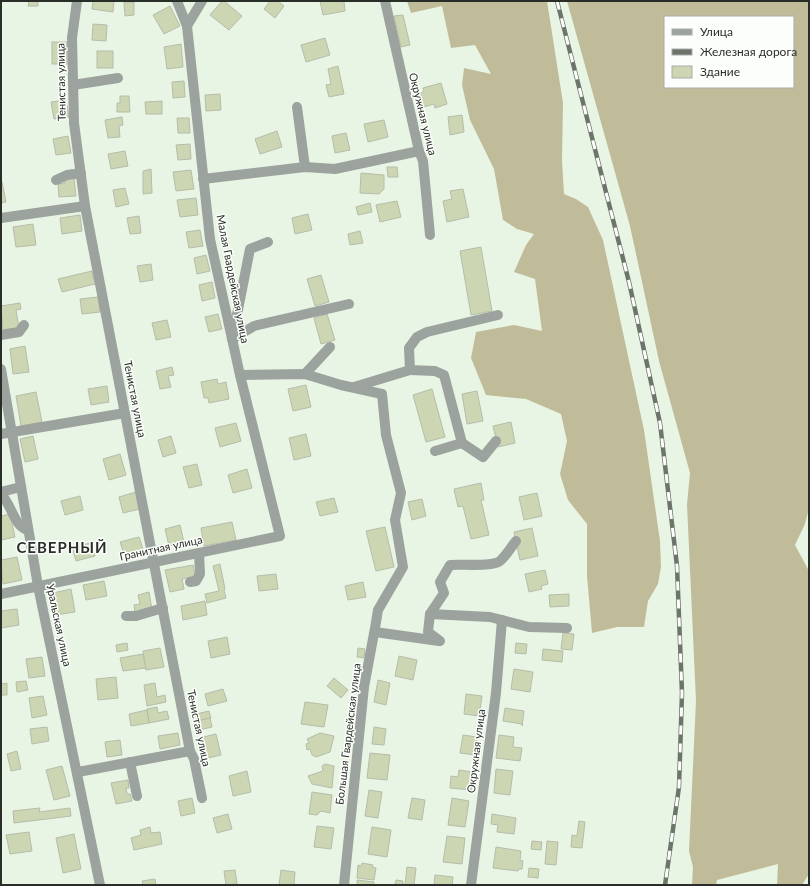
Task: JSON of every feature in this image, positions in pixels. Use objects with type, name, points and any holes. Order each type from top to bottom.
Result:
[{"type":"street","name":"Тенистая улица","points":[[77,1],[72,38],[74,124],[85,206],[155,562],[190,751],[194,759],[202,798]]},
{"type":"street","name":"Малая Гвардейская улица","points":[[177,1],[188,26],[210,239],[240,375],[280,536]]},
{"type":"street","points":[[188,26],[202,1]]},
{"type":"street","name":"Окружная улица","points":[[384,1],[418,151],[423,161],[430,235]]},
{"type":"street","points":[[73,85],[118,78]]},
{"type":"street","points":[[297,106],[305,167]]},
{"type":"street","points":[[203,179],[305,167],[335,169],[418,151]]},
{"type":"street","points":[[56,180],[66,175],[81,173]]},
{"type":"street","points":[[1,218],[85,206]]},
{"type":"street","points":[[232,339],[250,249],[268,242]]},
{"type":"street","points":[[232,339],[254,326],[349,304]]},
{"type":"street","points":[[410,370],[409,348],[417,338],[427,332],[498,315]]},
{"type":"street","points":[[1,335],[19,332],[24,325]]},
{"type":"street","points":[[305,374],[330,347]]},
{"type":"street","name":"Уральская улица","points":[[1,369],[6,434],[21,487],[38,586],[78,772],[100,885]]},
{"type":"street","points":[[240,375],[305,374],[354,388],[410,370],[435,371],[444,375],[462,443],[483,456],[496,441]]},
{"type":"street","name":"Большая Гвардейская улица","points":[[344,885],[364,687],[378,610],[403,567],[394,520],[401,493],[386,436],[382,394],[354,388]]},
{"type":"street","points":[[6,434],[125,413]]},
{"type":"street","points":[[435,451],[462,443]]},
{"type":"street","points":[[21,487],[1,493],[13,511],[18,524],[22,529],[28,530]]},
{"type":"street","name":"Гранитная улица","points":[[1,594],[280,536]]},
{"type":"street","points":[[375,632],[440,641],[428,632],[430,614],[444,593],[440,582],[450,565],[487,565],[499,562],[516,541]]},
{"type":"street","points":[[190,582],[196,581],[200,574],[199,553]]},
{"type":"street","points":[[126,616],[136,616],[163,608]]},
{"type":"street","points":[[430,614],[490,617],[529,627],[566,628]]},
{"type":"street","name":"Окружная улица","points":[[471,885],[496,693],[502,620]]},
{"type":"street","points":[[78,772],[190,751]]},
{"type":"street","points":[[130,762],[137,796]]},
{"type":"shaded area","points":[[407,1],[547,1],[563,103],[562,161],[564,194],[576,199],[588,207],[603,240],[644,430],[660,541],[661,567],[658,584],[648,601],[644,627],[617,627],[592,633],[587,576],[587,524],[568,500],[560,474],[567,441],[561,414],[526,399],[486,395],[471,358],[476,332],[514,325],[542,331],[535,279],[514,272],[526,245],[534,234],[517,229],[503,220],[494,169],[470,120],[462,85],[464,68],[491,74],[475,45],[451,48],[442,6],[411,13]]},
{"type":"shaded area","points":[[567,1],[809,1],[809,508],[805,524],[795,545],[809,571],[809,874],[802,885],[777,885],[778,864],[717,880],[716,885],[692,885],[693,867],[689,851],[696,701],[687,504],[690,473],[659,361],[630,226]]},
{"type":"building","points":[[29,1],[38,1],[38,6],[28,6]]},
{"type":"building","points":[[93,1],[114,1],[113,12],[92,9]]},
{"type":"building","points":[[222,1],[242,16],[229,30],[210,15]]},
{"type":"building","points":[[270,1],[278,1],[284,6],[275,18],[264,9]]},
{"type":"building","points":[[320,1],[344,1],[345,11],[323,15]]},
{"type":"building","points":[[124,2],[134,2],[134,15],[125,16]]},
{"type":"building","points":[[170,6],[180,26],[164,34],[153,15]]},
{"type":"building","points":[[403,15],[410,45],[401,47],[394,16]]},
{"type":"building","points":[[93,24],[107,25],[106,41],[92,40]]},
{"type":"building","points":[[325,38],[330,55],[306,62],[301,45]]},
{"type":"building","points":[[52,42],[67,42],[67,64],[52,64]]},
{"type":"building","points":[[181,44],[183,67],[167,69],[164,47]]},
{"type":"building","points":[[97,51],[113,51],[113,68],[97,68]]},
{"type":"building","points":[[338,66],[344,94],[329,97],[326,85],[331,84],[328,69]]},
{"type":"building","points":[[184,81],[185,97],[173,98],[172,82]]},
{"type":"building","points":[[441,83],[447,104],[435,108],[434,104],[424,107],[420,93],[424,92],[423,88]]},
{"type":"building","points":[[220,94],[221,110],[206,111],[205,95]]},
{"type":"building","points":[[120,96],[129,96],[130,112],[117,112],[117,103],[120,103]]},
{"type":"building","points":[[66,100],[69,117],[54,119],[51,102]]},
{"type":"building","points":[[162,101],[162,114],[146,114],[145,102]]},
{"type":"building","points":[[462,115],[464,132],[450,135],[448,117]]},
{"type":"building","points":[[122,117],[123,125],[119,126],[120,137],[108,138],[105,120]]},
{"type":"building","points":[[177,118],[189,118],[190,133],[178,133]]},
{"type":"building","points":[[384,120],[388,137],[368,142],[364,124]]},
{"type":"building","points":[[277,131],[282,147],[260,154],[255,139]]},
{"type":"building","points":[[346,133],[350,150],[335,153],[332,136]]},
{"type":"building","points":[[68,136],[71,153],[56,155],[53,139]]},
{"type":"building","points":[[190,144],[191,159],[178,160],[176,145]]},
{"type":"building","points":[[125,151],[128,166],[111,169],[108,154]]},
{"type":"building","points":[[387,167],[397,167],[398,177],[388,177]]},
{"type":"building","points":[[151,169],[152,193],[143,194],[143,171]]},
{"type":"building","points":[[191,170],[194,189],[176,191],[173,172]]},
{"type":"building","points":[[361,173],[384,175],[384,189],[379,194],[360,193]]},
{"type":"building","points":[[74,178],[76,196],[59,197],[58,184],[65,183],[65,179]]},
{"type":"building","points":[[2,182],[6,202],[1,203],[1,183]]},
{"type":"building","points":[[125,188],[129,204],[116,207],[113,190]]},
{"type":"building","points":[[463,189],[469,217],[447,222],[443,201],[452,199],[450,191]]},
{"type":"building","points":[[196,198],[198,215],[180,217],[177,200]]},
{"type":"building","points":[[397,201],[401,217],[380,222],[376,205]]},
{"type":"building","points":[[370,203],[372,212],[358,215],[356,207]]},
{"type":"building","points":[[308,214],[312,230],[295,234],[292,218]]},
{"type":"building","points":[[80,215],[82,231],[62,234],[60,218]]},
{"type":"building","points":[[139,216],[141,233],[130,234],[127,218]]},
{"type":"building","points":[[33,224],[36,245],[16,247],[13,227]]},
{"type":"building","points":[[200,230],[203,246],[189,248],[186,232]]},
{"type":"building","points":[[360,231],[363,243],[350,245],[348,234]]},
{"type":"building","points":[[481,247],[492,311],[471,315],[460,251]]},
{"type":"building","points":[[206,255],[210,271],[197,274],[194,258]]},
{"type":"building","points":[[151,264],[153,280],[140,282],[137,266]]},
{"type":"building","points":[[92,271],[95,284],[62,292],[58,279]]},
{"type":"building","points":[[321,275],[329,302],[315,306],[307,279]]},
{"type":"building","points":[[212,282],[215,298],[202,301],[199,285]]},
{"type":"building","points":[[98,297],[100,312],[82,314],[80,299]]},
{"type":"building","points":[[20,303],[21,309],[16,310],[19,328],[3,330],[1,306]]},
{"type":"building","points":[[218,314],[222,329],[209,332],[205,317]]},
{"type":"building","points":[[327,314],[335,340],[321,344],[314,318]]},
{"type":"building","points":[[167,320],[171,337],[156,340],[152,323]]},
{"type":"building","points":[[25,346],[29,372],[13,374],[10,349]]},
{"type":"building","points":[[172,367],[174,375],[168,376],[171,387],[160,389],[156,371]]},
{"type":"building","points":[[217,379],[218,384],[226,382],[229,399],[209,403],[208,398],[204,398],[201,382]]},
{"type":"building","points":[[306,385],[311,407],[293,411],[288,389]]},
{"type":"building","points":[[107,386],[109,402],[91,405],[88,389]]},
{"type":"building","points":[[432,389],[445,437],[426,442],[413,395]]},
{"type":"building","points":[[477,391],[483,421],[467,424],[462,394]]},
{"type":"building","points":[[36,392],[42,422],[21,426],[16,396]]},
{"type":"building","points":[[511,422],[515,443],[498,447],[493,426]]},
{"type":"building","points":[[236,423],[241,441],[220,447],[215,428]]},
{"type":"building","points":[[306,434],[311,456],[294,460],[289,438]]},
{"type":"building","points":[[33,436],[38,459],[25,462],[20,439]]},
{"type":"building","points":[[171,436],[176,453],[163,457],[158,440]]},
{"type":"building","points":[[120,454],[126,475],[109,480],[103,459]]},
{"type":"building","points":[[197,464],[202,485],[189,488],[183,467]]},
{"type":"building","points":[[247,469],[252,488],[233,493],[228,475]]},
{"type":"building","points":[[481,483],[484,500],[481,500],[489,535],[471,539],[463,506],[458,507],[454,489]]},
{"type":"building","points":[[136,492],[140,509],[123,513],[119,497]]},
{"type":"building","points":[[537,493],[542,516],[524,520],[519,497]]},
{"type":"building","points":[[80,496],[83,510],[65,515],[61,501]]},
{"type":"building","points":[[334,498],[338,512],[320,516],[316,502]]},
{"type":"building","points":[[422,499],[426,516],[412,520],[408,502]]},
{"type":"building","points":[[10,514],[15,537],[1,540],[1,516]]},
{"type":"building","points":[[232,522],[236,540],[204,546],[201,528]]},
{"type":"building","points":[[180,525],[184,542],[169,546],[165,529]]},
{"type":"building","points":[[385,527],[394,567],[376,571],[366,531]]},
{"type":"building","points":[[532,528],[538,556],[520,560],[514,532]]},
{"type":"building","points":[[139,537],[144,552],[125,557],[120,542]]},
{"type":"building","points":[[91,543],[95,556],[76,561],[72,547]]},
{"type":"building","points":[[17,557],[22,580],[3,584],[1,560]]},
{"type":"building","points":[[220,564],[226,598],[207,603],[205,594],[219,591],[213,566]]},
{"type":"building","points":[[193,565],[195,576],[182,579],[184,589],[170,592],[165,570]]},
{"type":"building","points":[[545,570],[548,584],[541,586],[542,589],[529,592],[525,574]]},
{"type":"building","points":[[276,574],[278,589],[259,591],[257,576]]},
{"type":"building","points":[[104,581],[107,596],[86,600],[83,585]]},
{"type":"building","points":[[363,582],[366,597],[348,600],[345,586]]},
{"type":"building","points":[[71,589],[75,612],[55,615],[51,595],[53,593]]},
{"type":"building","points":[[149,592],[152,610],[135,613],[134,605],[140,604],[138,595]]},
{"type":"building","points":[[569,594],[569,606],[550,607],[549,595]]},
{"type":"building","points":[[205,601],[207,615],[183,620],[181,606]]},
{"type":"building","points":[[17,609],[19,625],[1,628],[1,611]]},
{"type":"building","points":[[563,633],[574,634],[572,650],[561,649]]},
{"type":"building","points":[[227,637],[230,654],[211,658],[208,641]]},
{"type":"building","points":[[127,643],[128,650],[117,652],[116,645]]},
{"type":"building","points":[[516,643],[527,644],[526,654],[515,653]]},
{"type":"building","points":[[160,648],[164,667],[146,670],[143,651]]},
{"type":"building","points":[[358,648],[365,649],[364,658],[357,657]]},
{"type":"building","points":[[543,649],[563,651],[562,662],[542,660]]},
{"type":"building","points":[[143,654],[146,668],[123,671],[120,658]]},
{"type":"building","points":[[399,656],[417,660],[413,680],[395,676]]},
{"type":"building","points":[[42,657],[45,676],[29,678],[26,659]]},
{"type":"building","points":[[514,669],[533,672],[530,692],[511,689]]},
{"type":"building","points":[[116,677],[118,698],[98,700],[96,679]]},
{"type":"building","points":[[334,678],[348,690],[341,698],[327,686]]},
{"type":"building","points":[[378,680],[390,683],[386,705],[374,702]]},
{"type":"building","points":[[26,681],[28,690],[17,692],[16,682]]},
{"type":"building","points":[[7,683],[7,695],[1,695],[1,684]]},
{"type":"building","points":[[155,683],[157,697],[165,695],[166,702],[147,706],[144,685]]},
{"type":"building","points":[[223,689],[227,701],[208,706],[205,694]]},
{"type":"building","points":[[466,694],[482,696],[479,716],[464,714]]},
{"type":"building","points":[[43,696],[47,715],[32,718],[29,698]]},
{"type":"building","points":[[305,702],[328,705],[324,727],[301,724]]},
{"type":"building","points":[[157,707],[158,713],[167,711],[169,719],[149,723],[147,709]]},
{"type":"building","points":[[505,708],[524,711],[522,726],[522,724],[503,721]]},
{"type":"building","points":[[147,710],[149,723],[131,726],[129,714]]},
{"type":"building","points":[[209,711],[211,718],[193,722],[192,715]]},
{"type":"building","points":[[210,718],[212,727],[199,730],[197,721]]},
{"type":"building","points":[[47,727],[49,741],[32,744],[30,729]]},
{"type":"building","points":[[374,727],[386,729],[384,745],[372,744]]},
{"type":"building","points":[[178,733],[180,745],[160,749],[158,736]]},
{"type":"building","points":[[320,733],[334,736],[330,752],[316,757],[312,755],[310,749],[307,750],[306,744],[309,743],[307,739]]},
{"type":"building","points":[[216,734],[221,755],[204,759],[199,738]]},
{"type":"building","points":[[463,735],[477,737],[475,755],[460,753]]},
{"type":"building","points":[[499,735],[514,737],[513,747],[522,748],[520,761],[496,758]]},
{"type":"building","points":[[120,740],[122,755],[107,757],[105,742]]},
{"type":"building","points":[[17,751],[21,769],[11,771],[7,754]]},
{"type":"building","points":[[370,753],[390,755],[387,780],[367,778]]},
{"type":"building","points":[[325,764],[334,766],[332,788],[312,784],[308,776],[323,771],[322,766]]},
{"type":"building","points":[[62,766],[70,796],[54,800],[46,770]]},
{"type":"building","points":[[496,769],[513,771],[510,795],[494,793]]},
{"type":"building","points":[[459,770],[473,772],[471,790],[450,788],[451,776],[458,777]]},
{"type":"building","points":[[247,771],[251,792],[233,796],[229,776]]},
{"type":"building","points":[[128,780],[129,788],[126,788],[127,794],[130,794],[132,801],[116,804],[111,783]]},
{"type":"building","points":[[369,790],[382,792],[378,818],[365,816]]},
{"type":"building","points":[[312,792],[332,795],[330,813],[321,811],[317,815],[309,814]]},
{"type":"building","points":[[192,798],[195,813],[181,816],[178,801]]},
{"type":"building","points":[[412,798],[425,800],[422,820],[408,818]]},
{"type":"building","points":[[452,798],[469,801],[465,827],[448,825]]},
{"type":"building","points":[[40,808],[39,812],[70,808],[71,816],[14,823],[13,811]]},
{"type":"building","points":[[228,814],[232,829],[217,833],[213,818]]},
{"type":"building","points":[[492,814],[516,818],[514,834],[497,832],[498,825],[491,824]]},
{"type":"building","points":[[579,821],[585,822],[582,848],[571,847],[572,835],[577,836]]},
{"type":"building","points":[[317,826],[334,828],[331,849],[314,847]]},
{"type":"building","points":[[150,827],[151,833],[160,832],[162,844],[134,850],[131,838],[141,835],[140,830]]},
{"type":"building","points":[[372,827],[391,830],[387,857],[368,854]]},
{"type":"building","points":[[29,832],[32,851],[10,854],[6,835]]},
{"type":"building","points":[[74,834],[81,869],[63,873],[56,838]]},
{"type":"building","points":[[447,836],[465,838],[462,864],[443,862]]},
{"type":"building","points":[[532,841],[542,842],[541,850],[531,849]]},
{"type":"building","points":[[547,841],[558,842],[556,865],[545,864]]},
{"type":"building","points":[[496,847],[521,851],[520,860],[523,861],[522,869],[519,869],[518,871],[493,868]]},
{"type":"building","points":[[362,863],[373,865],[372,867],[376,868],[374,880],[357,878],[358,865],[361,866]]},
{"type":"building","points":[[407,867],[416,868],[414,885],[405,885]]},
{"type":"building","points":[[529,868],[539,869],[538,878],[528,877]]},
{"type":"building","points":[[235,870],[237,884],[226,885],[224,871]]},
{"type":"building","points":[[281,870],[295,872],[294,885],[279,885]]},
{"type":"building","points":[[435,875],[453,877],[452,885],[434,885]]},
{"type":"building","points":[[155,879],[156,885],[143,885],[142,881]]},
{"type":"building","points":[[357,880],[374,882],[374,885],[357,885]]},
{"type":"building","points":[[396,880],[403,881],[403,885],[395,885]]},
{"type":"railway","points":[[557,1],[629,282],[660,423],[677,566],[682,693],[679,787],[665,885]]},
{"type":"district","name":"СЕВЕРНЫЙ","points":[[62,548]]}]
